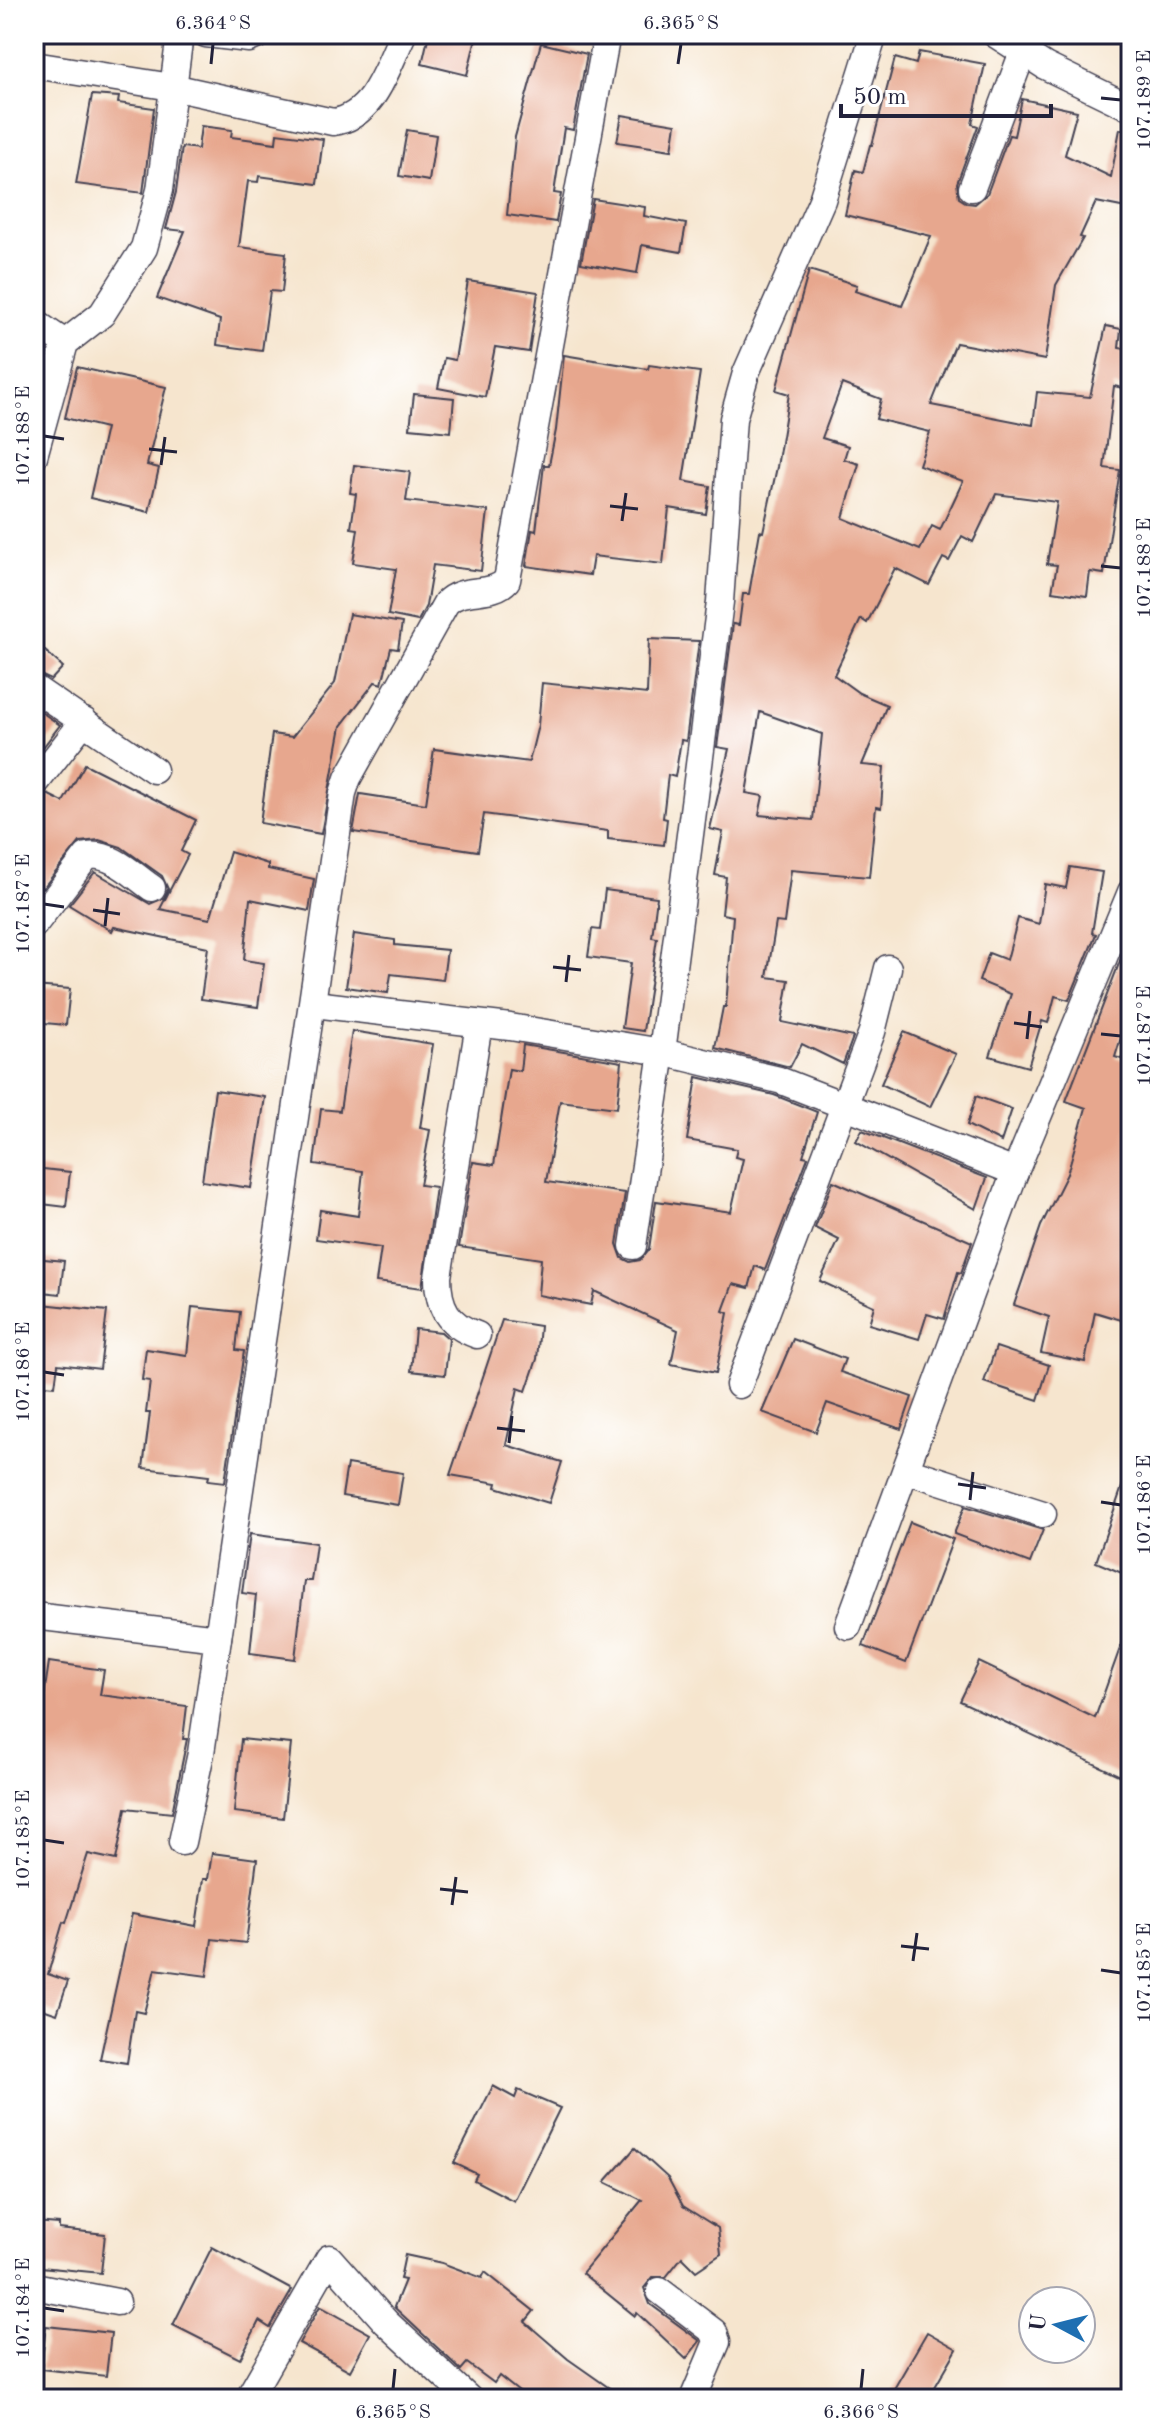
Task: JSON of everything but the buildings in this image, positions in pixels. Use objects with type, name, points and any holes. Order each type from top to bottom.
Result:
[{"type":"street","points":[[34,456],[65,343],[102,314],[144,248],[160,190],[180,34]]},
{"type":"street","points":[[206,34],[249,39],[260,34]]},
{"type":"street","points":[[34,65],[172,87],[333,122],[348,120],[363,109],[379,86],[403,34]]},
{"type":"street","points":[[182,1842],[201,1753],[348,778],[446,603],[453,596],[493,590],[507,580],[607,34]]},
{"type":"street","points":[[633,1246],[662,1052],[720,602],[733,419],[746,373],[822,200],[874,34]]},
{"type":"street","points":[[995,34],[1024,49],[1045,66],[1131,108]]},
{"type":"street","points":[[972,188],[1024,49]]},
{"type":"street","points":[[34,322],[65,343]]},
{"type":"street","points":[[34,688],[154,770]]},
{"type":"street","points":[[34,785],[84,721]]},
{"type":"street","points":[[34,925],[87,856],[98,854],[110,859],[152,888]]},
{"type":"street","points":[[848,1626],[1015,1172],[1131,892]]},
{"type":"street","points":[[739,1385],[876,1021],[888,968]]},
{"type":"street","points":[[314,1004],[479,1024],[662,1052],[779,1080],[1015,1172]]},
{"type":"street","points":[[477,1335],[462,1329],[445,1314],[438,1288],[479,1024]]},
{"type":"street","points":[[906,1470],[1043,1514]]},
{"type":"street","points":[[34,1616],[218,1638]]},
{"type":"street","points":[[248,2399],[329,2258],[386,2322],[469,2399]]},
{"type":"street","points":[[34,2286],[117,2302]]},
{"type":"street","points":[[660,2291],[714,2332],[717,2342],[693,2399]]}]
